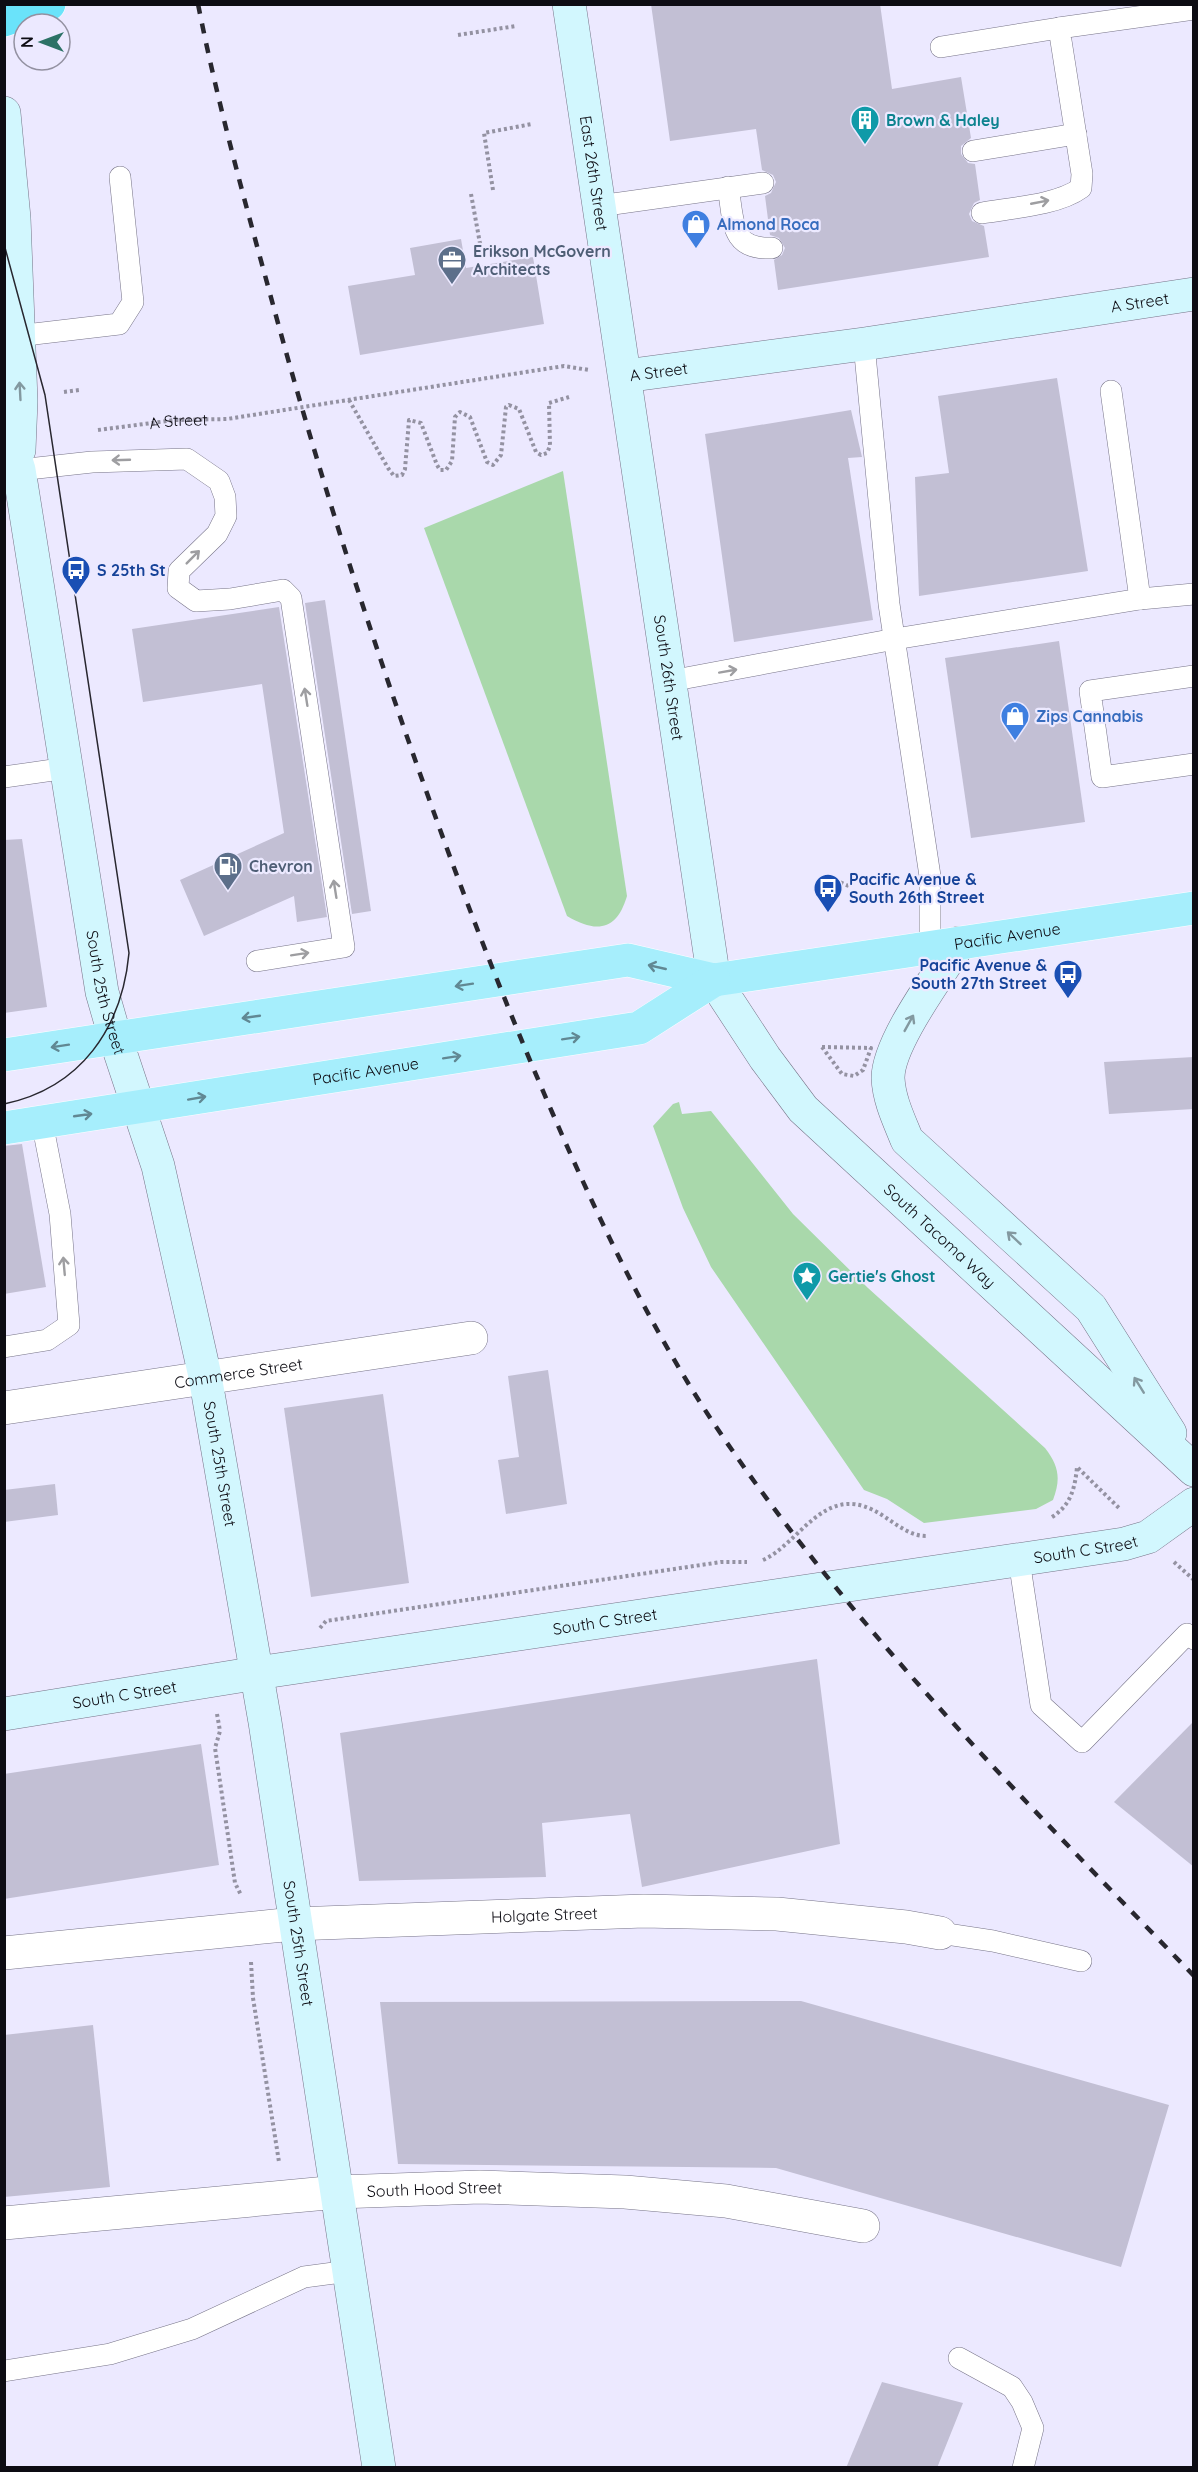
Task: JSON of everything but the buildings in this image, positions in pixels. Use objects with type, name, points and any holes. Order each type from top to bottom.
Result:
[{"type":"highway","points":[[4,20],[49,4]]},
{"type":"main road","name":"Pacific Avenue","points":[[4,1055],[628,960],[714,980],[1194,908]]},
{"type":"main road","name":"Pacific Avenue","points":[[4,1128],[639,1028],[714,980]]},
{"type":"street","name":"East 26th Street","points":[[568,4],[625,376]]},
{"type":"street","points":[[4,113],[14,218],[21,401],[12,472]]},
{"type":"street","name":"A Street","points":[[625,376],[864,344],[1194,294]]},
{"type":"street","name":"South 26th Street","points":[[625,376],[714,980]]},
{"type":"street","points":[[4,422],[12,472]]},
{"type":"street","name":"South 25th Street","points":[[12,472],[67,768],[102,992],[167,1199],[205,1376],[257,1673],[379,2468]]},
{"type":"street","points":[[945,945],[892,1056],[888,1077],[892,1103],[908,1140],[1091,1308],[1193,1470]]},
{"type":"street","name":"South Tacoma Way","points":[[714,980],[765,1058],[803,1109],[1193,1470]]},
{"type":"street","name":"Commerce Street","points":[[4,1408],[205,1376],[471,1338]]},
{"type":"street","name":"South C Street","points":[[4,1714],[257,1673],[1124,1544],[1148,1537],[1194,1504]]},
{"type":"street","name":"Holgate Street","points":[[4,1953],[294,1924],[644,1911],[777,1914],[906,1927],[940,1933]]},
{"type":"street","name":"South Hood Street","points":[[4,2223],[338,2192],[480,2187],[625,2192],[726,2201],[863,2226]]},
{"type":"lane","points":[[941,47],[1194,9]]},
{"type":"lane","points":[[982,213],[1065,197],[1081,188],[1082,174],[1059,28]]},
{"type":"lane","points":[[973,151],[1076,134]]},
{"type":"lane","points":[[17,336],[119,324],[133,302],[120,177]]},
{"type":"lane","points":[[599,206],[763,183]]},
{"type":"lane","points":[[728,187],[736,233],[743,243],[754,249],[772,248]]},
{"type":"lane","points":[[864,344],[895,639],[930,876],[945,945]]},
{"type":"lane","points":[[1111,391],[1140,599]]},
{"type":"lane","points":[[12,472],[92,462],[187,459],[219,481],[225,497],[226,516],[217,534],[179,571],[178,588],[196,600],[230,599],[284,590],[291,598],[344,947],[257,961]]},
{"type":"lane","points":[[670,681],[895,639],[1140,599],[1194,594]]},
{"type":"lane","points":[[1194,676],[1090,691],[1102,777],[1194,764]]},
{"type":"lane","points":[[4,777],[67,768]]},
{"type":"lane","points":[[4,1347],[47,1340],[69,1325],[60,1214],[42,1122]]},
{"type":"lane","points":[[1019,1560],[1041,1705],[1082,1742],[1187,1634],[1194,1639]]},
{"type":"lane","name":"Holgate Street","points":[[940,1933],[993,1941],[1081,1961]]},
{"type":"lane","points":[[4,2371],[41,2367],[110,2354],[192,2329],[304,2277],[350,2271]]},
{"type":"lane","points":[[959,2358],[1012,2386],[1022,2402],[1033,2428],[1023,2468]]},
{"type":"path","points":[[458,35],[516,26]]},
{"type":"path","points":[[494,190],[484,133],[532,124]]},
{"type":"path","points":[[471,194],[481,249]]},
{"type":"path","name":"A Street","points":[[88,431],[175,420],[227,419],[564,366],[625,376]]},
{"type":"path","points":[[64,392],[79,390]]},
{"type":"path","points":[[349,400],[388,468],[394,476],[398,476],[402,475],[405,469],[409,420],[421,423],[437,465],[440,470],[446,470],[452,461],[455,417],[460,412],[464,412],[470,417],[487,462],[493,465],[501,455],[503,411],[506,407],[509,405],[519,409],[536,452],[541,455],[547,453],[550,446],[549,404],[568,397]]},
{"type":"path","points":[[836,880],[850,887]]},
{"type":"path","points":[[822,1047],[871,1048],[863,1070],[854,1076],[842,1074],[822,1047]]},
{"type":"path","points":[[1048,1520],[1061,1511],[1071,1497],[1077,1467]]},
{"type":"path","points":[[314,1634],[326,1621],[721,1562],[758,1562],[772,1556],[794,1534],[818,1516],[849,1503],[863,1505],[908,1531],[931,1535]]},
{"type":"path","points":[[1184,1571],[1194,1580]]},
{"type":"path","points":[[220,1731],[215,1748],[235,1883],[241,1896]]},
{"type":"path","points":[[253,1974],[253,1998],[284,2197]]},
{"type":"green space","points":[[563,471],[627,896],[618,916],[612,922],[597,927],[578,922],[567,916],[424,528]]},
{"type":"green space","points":[[679,1102],[682,1114],[711,1111],[793,1214],[868,1288],[1045,1448],[1056,1467],[1058,1479],[1053,1500],[1036,1509],[924,1523],[887,1499],[864,1490],[711,1267],[683,1208],[653,1126],[673,1104]]},
{"type":"tram line","points":[[4,244],[45,395],[129,953],[125,980],[117,1006],[107,1030],[93,1051],[76,1069],[55,1084],[31,1096],[4,1104]]},
{"type":"railway","points":[[198,4],[231,147],[287,354],[343,544],[384,671],[442,836],[503,995],[571,1156],[633,1286],[705,1410],[783,1521],[838,1590],[952,1722],[1194,1976]]},
{"type":"place","name":"Brown & Haley","points":[[865,146]]},
{"type":"place","name":"Almond Roca","points":[[696,250]]},
{"type":"place","name":"Erikson McGovern Architects","points":[[452,286]]},
{"type":"place","name":"S 25th St","points":[[76,596]]},
{"type":"place","name":"Zips Cannabis","points":[[1015,742]]},
{"type":"place","name":"Chevron","points":[[228,892]]},
{"type":"place","name":"Pacific Avenue & South 26th Street","points":[[828,914]]},
{"type":"place","name":"Pacific Avenue & South 27th Street","points":[[1068,1000]]},
{"type":"place","name":"Gertie's Ghost","points":[[807,1302]]}]
